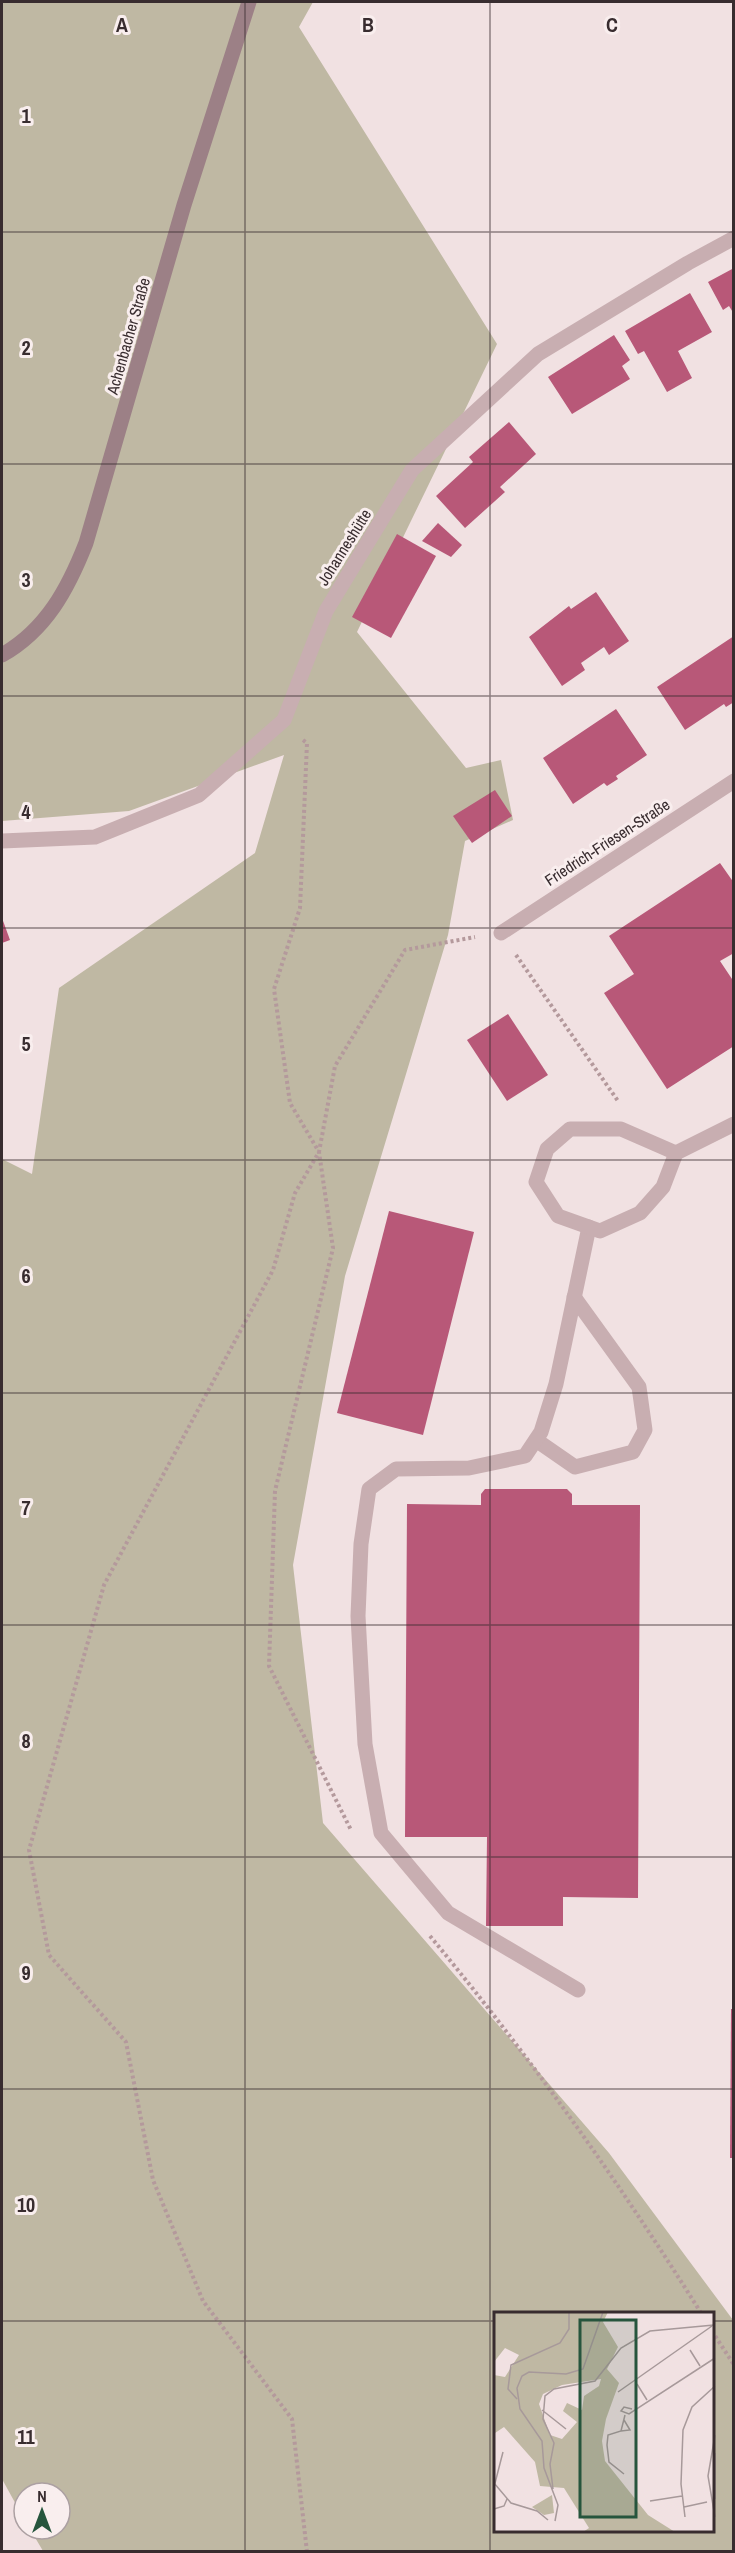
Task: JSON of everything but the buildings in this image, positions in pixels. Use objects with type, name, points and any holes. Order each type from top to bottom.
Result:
[{"type":"main road","name":"Achenbacher Straße","points":[[2,655],[36,630],[56,606],[72,579],[86,543],[188,194],[249,2]]},
{"type":"street","name":"Johanneshütte","points":[[2,841],[95,837],[199,795],[284,720],[326,611],[412,470],[530,362],[688,263],[734,238]]},
{"type":"street","name":"Friedrich-Friesen-Straße","points":[[501,933],[734,781]]},
{"type":"street","points":[[676,1153],[621,1129],[570,1129],[547,1149],[536,1182],[558,1216],[600,1231],[640,1213],[663,1187],[676,1153],[734,1124]]},
{"type":"street","points":[[578,1990],[448,1913],[381,1833],[365,1744],[358,1616],[361,1544],[369,1489],[396,1469],[469,1468],[525,1456],[541,1432],[556,1384],[589,1227]]},
{"type":"street","points":[[536,1440],[575,1467],[633,1452],[645,1430],[639,1387],[574,1297]]},
{"type":"path","points":[[307,2552],[292,2419],[203,2301],[153,2180],[126,2042],[49,1955],[29,1850],[104,1585],[273,1270],[295,1193],[319,1152],[335,1066],[405,950],[501,933],[644,1138]]},
{"type":"path","points":[[714,2334],[734,2365]]},
{"type":"shaded area","points":[[2,2],[313,2],[299,27],[497,344],[357,632],[466,768],[501,760],[513,820],[465,841],[448,935],[345,1276],[293,1565],[323,1823],[609,2153],[733,2320],[733,2551],[43,2551],[37,2541],[72,2541],[72,2481],[12,2481],[12,2497],[2,2479],[2,1159],[32,1174],[59,988],[255,853],[284,755],[129,811],[2,821]]}]
